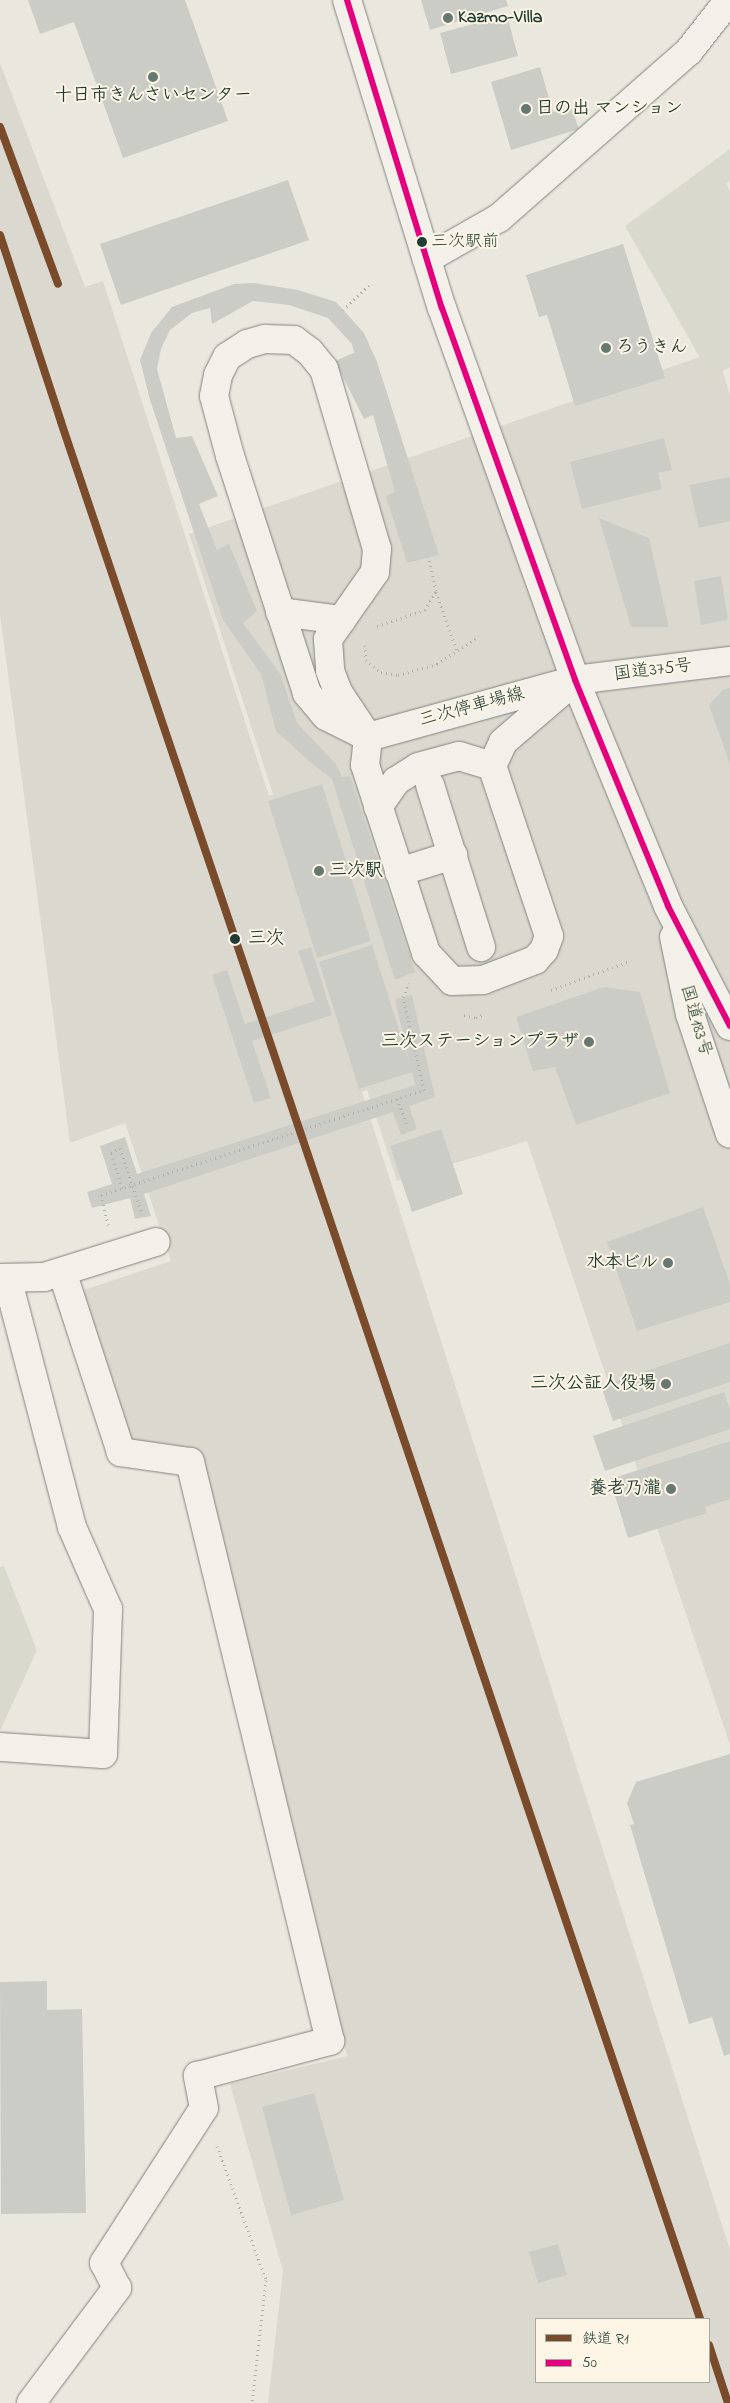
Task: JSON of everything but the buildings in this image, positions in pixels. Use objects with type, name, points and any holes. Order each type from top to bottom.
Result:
[{"type":"main road","name":"国道183号","points":[[347,0],[442,308],[575,680],[668,906],[730,1026]]},
{"type":"main road","points":[[427,259],[499,218],[689,51],[728,0]]},
{"type":"main road","points":[[368,737],[326,716],[307,693],[230,456],[214,396],[218,375],[227,357],[247,344],[265,339],[294,340],[310,352],[324,369],[376,549],[375,572],[328,638],[330,671],[338,692],[368,737],[365,765],[426,953],[452,981],[483,980],[535,960],[544,950],[549,936],[492,766],[503,742],[575,680]]},
{"type":"main road","points":[[280,612],[341,620]]},
{"type":"main road","name":"国道375号","points":[[575,680],[730,662]]},
{"type":"main road","name":"三次停車場線","points":[[368,737],[575,680]]},
{"type":"main road","points":[[378,807],[396,781],[418,767],[459,756],[492,766]]},
{"type":"main road","points":[[430,785],[481,946]]},
{"type":"main road","points":[[399,872],[453,855]]},
{"type":"main road","name":"国道183号","points":[[668,906],[690,1014],[730,1134]]},
{"type":"main road","points":[[0,1747],[103,1754],[108,1609],[72,1527],[3,1278],[44,1277],[156,1242]]},
{"type":"main road","points":[[31,2403],[117,2288],[104,2263],[204,2108],[198,2076],[330,2041],[190,1462],[121,1452],[62,1272]]},
{"type":"path","points":[[343,310],[369,285]]},
{"type":"path","points":[[429,557],[436,591],[457,651]]},
{"type":"path","points":[[375,627],[425,610],[436,591]]},
{"type":"path","points":[[366,637],[364,651],[366,660],[381,672],[398,675],[437,664],[479,636]]},
{"type":"path","points":[[101,1195],[424,1090],[403,997],[409,983]]},
{"type":"path","points":[[397,1098],[406,1124]]},
{"type":"path","points":[[122,1188],[110,1153],[120,1148],[143,1217]]},
{"type":"path","points":[[204,2108],[266,2280],[252,2403]]},
{"type":"shaded area","points":[[0,63],[85,287],[103,281],[269,796],[273,794],[189,534],[717,351],[730,396],[730,1745],[527,1141],[397,1181],[367,1090],[362,1092],[730,2250],[730,2403],[268,2403],[283,2271],[230,2084],[347,2056],[198,1453],[131,1440],[81,1291],[171,1261],[125,1123],[70,1143],[0,614]]},
{"type":"shaded area","points":[[730,149],[730,181],[726,183],[730,191],[730,367],[711,377],[625,226]]},
{"type":"shaded area","points":[[4,1566],[37,1650],[0,1731],[0,1567]]},
{"type":"rail line","name":"R1","points":[[0,127],[58,284]]},
{"type":"rail line","name":"R1","points":[[0,235],[61,422],[700,2318]]},
{"type":"rail line","name":"R1","points":[[710,2348],[728,2403]]},
{"type":"transit line","name":"50","points":[[347,0],[442,308],[575,680],[668,906],[730,1026]]},
{"type":"place","name":"Kazmo-Villa","points":[[448,18]]},
{"type":"place","name":"十日市きんさいセンター","points":[[153,77]]},
{"type":"place","name":"日の出 マンション","points":[[526,109]]},
{"type":"place","name":"三次駅前","points":[[422,242]]},
{"type":"place","name":"ろうきん","points":[[606,348]]},
{"type":"place","name":"三次駅","points":[[319,871]]},
{"type":"place","name":"三次","points":[[235,939]]},
{"type":"place","name":"三次ステーションプラザ","points":[[589,1042]]},
{"type":"place","name":"水本ビル","points":[[668,1263]]},
{"type":"place","name":"三次公証人役場","points":[[666,1384]]},
{"type":"place","name":"養老乃瀧","points":[[671,1489]]}]
